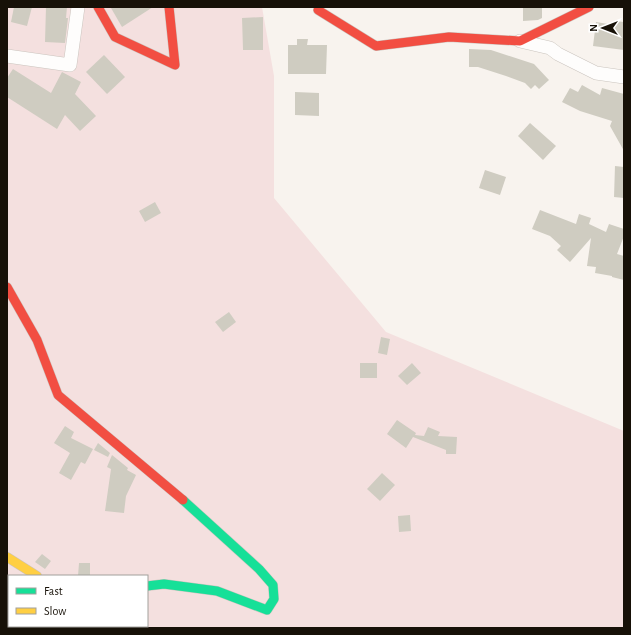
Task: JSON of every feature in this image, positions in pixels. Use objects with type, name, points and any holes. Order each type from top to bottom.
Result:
[{"type":"street","points":[[7,56],[70,65],[78,7]]},
{"type":"street","points":[[98,7],[115,37],[175,65],[169,7]]},
{"type":"street","points":[[520,40],[589,7]]},
{"type":"street","points":[[317,8],[376,46],[449,37],[520,40],[550,48],[558,54],[596,73],[624,77]]},
{"type":"street","points":[[7,287],[37,340],[58,396],[201,515],[259,569],[273,585],[274,599],[267,610],[217,591],[164,584],[148,586]]},
{"type":"street","points":[[7,557],[35,575]]},
{"type":"shaded area","points":[[7,7],[262,7],[274,76],[274,198],[386,332],[624,431],[624,628],[7,628]]},
{"type":"building","points":[[14,7],[32,7],[27,26],[11,22]]},
{"type":"building","points":[[46,7],[67,7],[66,18],[68,18],[65,43],[45,42]]},
{"type":"building","points":[[153,7],[122,27],[111,8]]},
{"type":"building","points":[[523,7],[542,7],[542,18],[538,20],[523,21]]},
{"type":"building","points":[[263,17],[263,50],[243,50],[242,18]]},
{"type":"building","points":[[615,21],[624,22],[624,50],[593,46],[596,22],[614,25]]},
{"type":"building","points":[[297,39],[308,39],[307,45],[327,45],[326,74],[288,74],[288,45],[297,45]]},
{"type":"building","points":[[469,49],[491,50],[534,64],[549,80],[539,89],[535,85],[531,89],[525,83],[506,76],[478,67],[469,67]]},
{"type":"building","points":[[104,55],[125,77],[107,94],[86,72]]},
{"type":"building","points":[[13,69],[51,93],[62,72],[81,82],[75,94],[96,116],[80,131],[65,115],[57,129],[7,97],[7,78]]},
{"type":"building","points":[[582,85],[600,95],[602,88],[624,94],[624,151],[610,126],[612,121],[580,111],[562,102],[570,88],[578,92]]},
{"type":"building","points":[[295,92],[319,93],[319,116],[295,115]]},
{"type":"building","points":[[530,123],[556,146],[543,160],[518,136]]},
{"type":"building","points":[[615,166],[624,167],[624,198],[614,197]]},
{"type":"building","points":[[485,170],[506,177],[500,195],[479,188]]},
{"type":"building","points":[[155,202],[161,213],[145,222],[139,211]]},
{"type":"building","points":[[540,210],[576,224],[579,214],[591,218],[589,224],[606,232],[609,224],[624,229],[624,236],[617,254],[624,256],[624,280],[595,273],[596,267],[587,266],[591,238],[570,262],[557,250],[561,246],[550,236],[532,229]]},
{"type":"building","points":[[229,312],[236,322],[223,332],[215,322]]},
{"type":"building","points":[[381,337],[390,339],[387,355],[378,353]]},
{"type":"building","points":[[360,363],[377,363],[377,378],[360,378]]},
{"type":"building","points":[[412,363],[421,373],[407,385],[398,376]]},
{"type":"building","points":[[397,420],[416,433],[415,435],[424,436],[428,427],[440,432],[438,436],[457,437],[456,454],[446,454],[446,450],[413,437],[406,448],[387,434]]},
{"type":"building","points":[[65,426],[74,432],[71,438],[93,449],[85,464],[81,462],[71,480],[59,473],[70,453],[54,443]]},
{"type":"building","points":[[98,443],[110,453],[108,457],[94,450]]},
{"type":"building","points":[[112,455],[128,468],[127,470],[136,475],[126,496],[124,513],[105,511],[111,469],[107,467]]},
{"type":"building","points":[[382,473],[395,485],[380,501],[367,489]]},
{"type":"building","points":[[410,515],[411,531],[399,532],[398,516]]},
{"type":"building","points":[[42,554],[51,561],[45,569],[35,562]]},
{"type":"building","points":[[79,563],[90,563],[90,575],[78,575]]},
{"type":"traffic: fast","points":[[148,586],[164,584],[217,591],[267,610],[274,599],[273,585],[259,569],[183,500]]},
{"type":"traffic: slow","points":[[7,557],[35,575]]},
{"type":"traffic: jam","points":[[98,7],[115,37],[175,65],[169,7]]},
{"type":"traffic: jam","points":[[318,10],[376,46],[449,37],[520,41],[589,7]]},
{"type":"traffic: jam","points":[[7,287],[37,340],[58,395],[183,500]]}]
